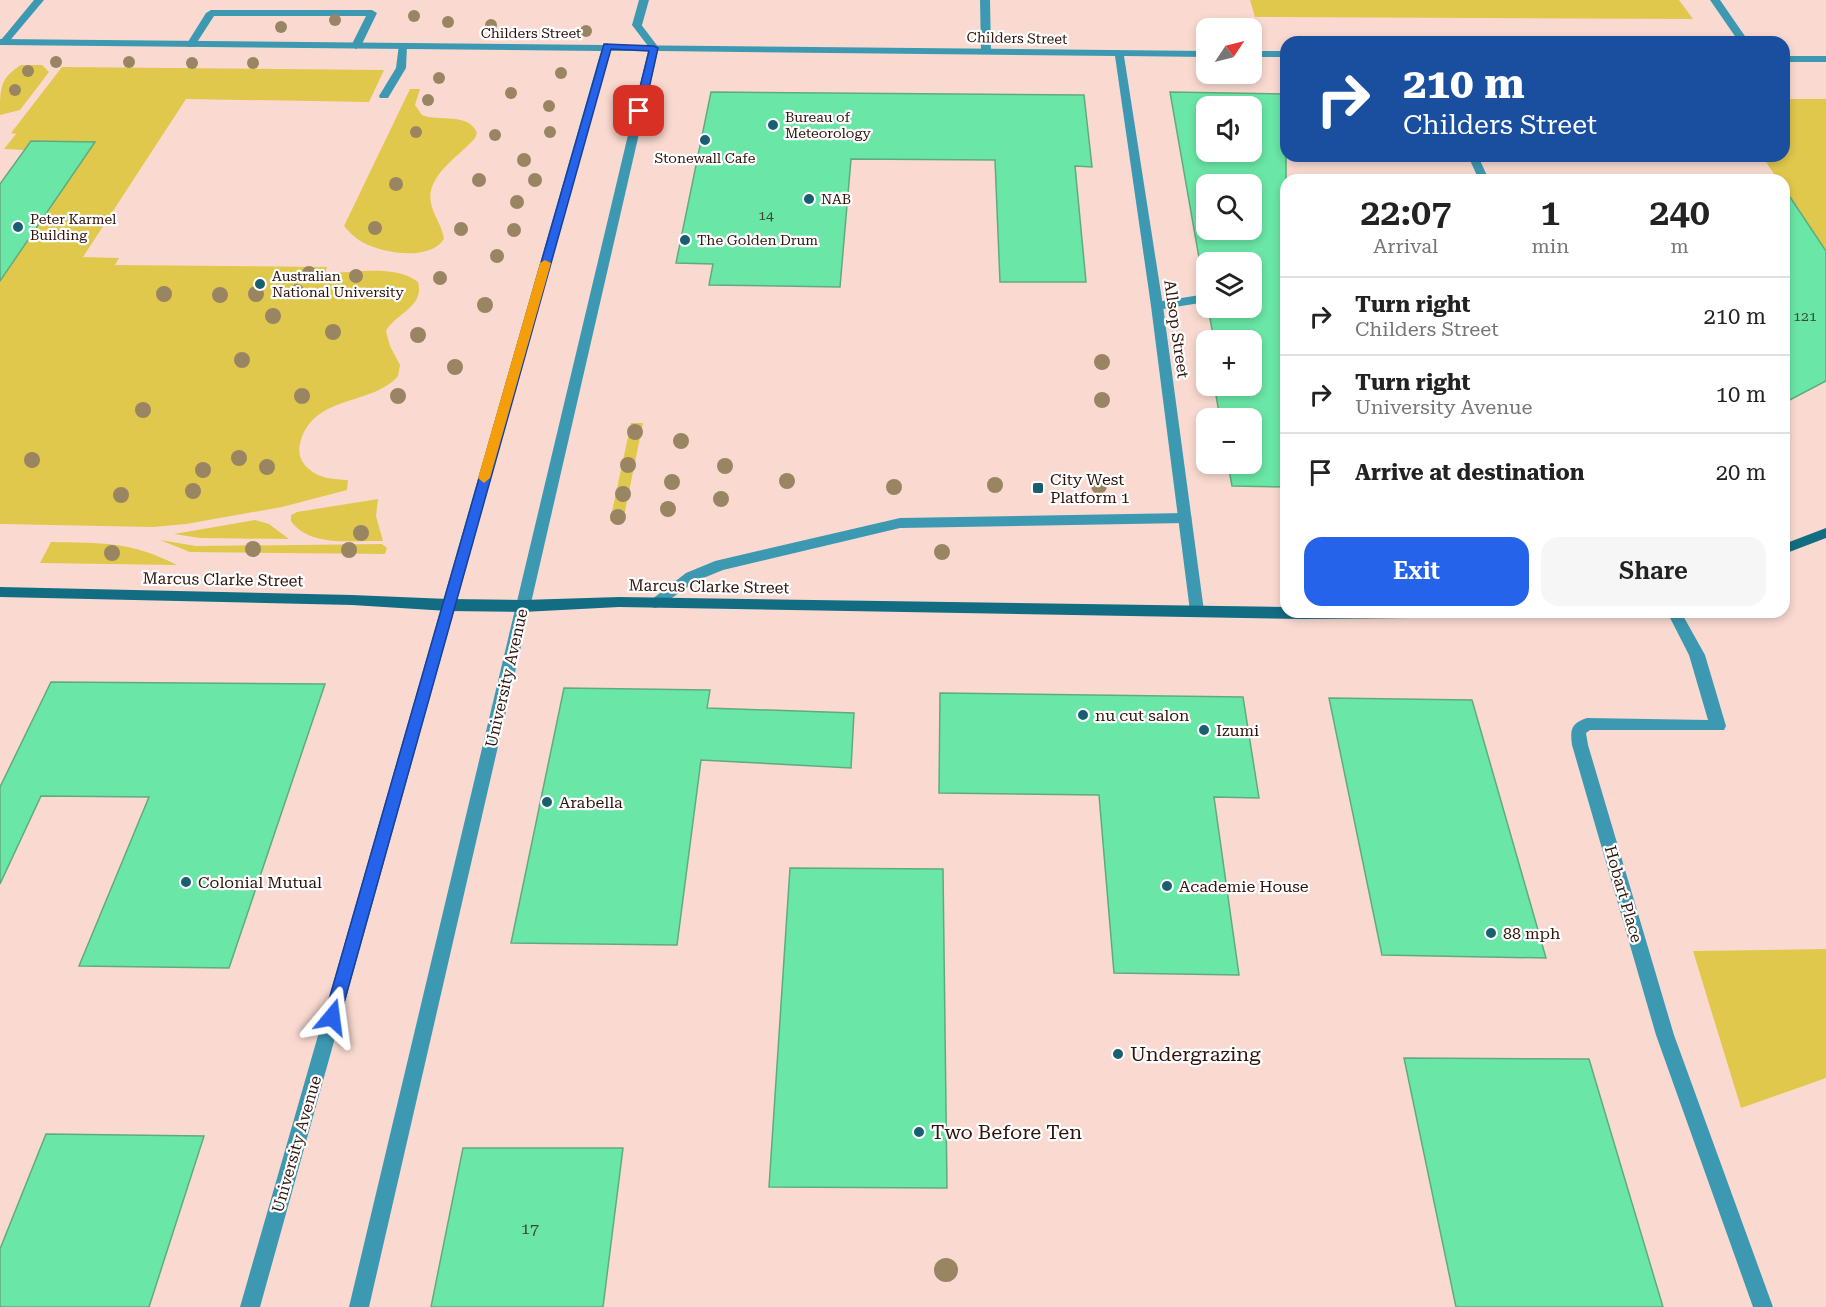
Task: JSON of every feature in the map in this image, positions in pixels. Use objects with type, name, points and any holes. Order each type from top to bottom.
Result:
[{"type":"street","points":[[2,42],[39,0]]},
{"type":"street","points":[[644,0],[637,25],[654,48]]},
{"type":"street","points":[[986,0],[986,51]]},
{"type":"street","points":[[1715,0],[1740,36]]},
{"type":"street","points":[[191,45],[211,13],[372,13],[356,46]]},
{"type":"street","name":"Childers Street","points":[[2,42],[607,46],[1196,54]]},
{"type":"street","points":[[384,96],[401,68],[402,46]]},
{"type":"street","name":"University Avenue","points":[[250,1307],[607,46]]},
{"type":"street","name":"University Avenue","points":[[359,1307],[654,48]]},
{"type":"street","name":"Allsop Street","points":[[1119,53],[1197,611]]},
{"type":"street","points":[[1262,54],[1280,54]]},
{"type":"street","points":[[1790,59],[1826,59]]},
{"type":"street","points":[[1156,306],[1196,300]]},
{"type":"street","points":[[654,603],[674,588],[710,569],[893,524],[1185,518]]},
{"type":"street","points":[[1790,547],[1826,533]]},
{"type":"street","name":"Marcus Clarke Street","points":[[2,592],[352,600],[448,605],[523,606],[591,602],[1280,611]]},
{"type":"street","name":"Hobart Place","points":[[1677,618],[1697,655],[1719,726],[1587,724],[1578,730],[1580,745],[1665,1035],[1763,1307]]},
{"type":"shaded area","points":[[1250,0],[1679,0],[1693,19],[1255,17]]},
{"type":"shaded area","points":[[21,65],[42,65],[49,72],[20,110],[0,115],[0,98],[5,79]]},
{"type":"shaded area","points":[[62,67],[384,70],[369,102],[186,99],[83,257],[119,258],[115,265],[327,267],[325,273],[386,271],[409,276],[418,282],[419,291],[414,304],[386,331],[390,346],[400,365],[398,376],[374,392],[331,407],[308,425],[301,440],[299,452],[306,466],[322,477],[348,480],[347,490],[282,507],[186,524],[153,527],[0,524],[0,281],[95,142],[32,141],[25,150],[4,149],[16,134],[11,133]]},
{"type":"shaded area","points":[[410,89],[420,89],[415,105],[422,115],[461,120],[473,126],[477,133],[475,138],[438,175],[433,184],[431,203],[444,239],[428,251],[417,253],[393,252],[371,246],[357,239],[344,226]]},
{"type":"shaded area","points":[[1790,99],[1826,99],[1826,251],[1790,197],[1790,174],[1774,174],[1766,162],[1790,162]]},
{"type":"shaded area","points":[[631,423],[643,423],[623,521],[610,521]]},
{"type":"shaded area","points":[[378,499],[376,516],[383,541],[321,539],[299,530],[291,521],[291,515],[297,512]]},
{"type":"shaded area","points":[[255,520],[269,524],[289,539],[200,538],[174,534]]},
{"type":"shaded area","points":[[160,540],[196,546],[382,544],[387,548],[385,554],[190,552]]},
{"type":"shaded area","points":[[51,542],[101,543],[130,547],[177,565],[40,563]]},
{"type":"shaded area","points":[[1826,949],[1826,1078],[1741,1108],[1693,951]]},
{"type":"building","points":[[711,92],[1084,95],[1092,167],[1075,166],[1086,282],[1000,282],[995,160],[851,159],[840,287],[709,285],[713,264],[676,263]]},
{"type":"building","points":[[1170,92],[1280,94],[1280,162],[1286,162],[1286,174],[1280,174],[1280,487],[1232,486],[1230,474],[1262,474],[1262,408],[1218,408],[1216,396],[1262,396],[1262,330],[1212,330],[1210,318],[1262,318],[1262,252],[1198,252]]},
{"type":"building","name":"Peter Karmel Building","points":[[31,141],[95,142],[0,281],[0,184]]},
{"type":"building","points":[[1790,197],[1826,251],[1826,381],[1790,400]]},
{"type":"building","name":"Colonial Mutual","points":[[51,682],[325,684],[229,968],[79,966],[149,797],[41,796],[0,884],[0,787]]},
{"type":"building","points":[[564,688],[710,690],[707,708],[854,713],[851,768],[701,760],[677,945],[511,943]]},
{"type":"building","name":"Academie House","points":[[940,693],[1243,697],[1259,798],[1214,797],[1239,975],[1114,973],[1099,795],[939,793]]},
{"type":"building","points":[[1329,698],[1472,700],[1546,958],[1382,955]]},
{"type":"building","points":[[790,868],[943,869],[947,1188],[769,1187]]},
{"type":"building","points":[[1404,1058],[1589,1059],[1663,1307],[1456,1307]]},
{"type":"building","points":[[46,1134],[204,1136],[149,1307],[0,1307],[0,1249]]},
{"type":"building","points":[[463,1148],[623,1148],[603,1307],[431,1307]]},
{"type":"slow traffic","points":[[484,478],[545,263]]},
{"type":"place","name":"Bureau of Meteorology","points":[[773,125]]},
{"type":"place","name":"Stonewall Cafe","points":[[705,140]]},
{"type":"place","name":"NAB","points":[[809,199]]},
{"type":"place","name":"Peter Karmel Building","points":[[18,227]]},
{"type":"place","name":"The Golden Drum","points":[[685,240]]},
{"type":"place","name":"Australian National University","points":[[260,284]]},
{"type":"place","name":"City West Platform 1","points":[[1038,488]]},
{"type":"place","name":"nu cut salon","points":[[1083,715]]},
{"type":"place","name":"Izumi","points":[[1204,730]]},
{"type":"place","name":"Arabella","points":[[547,802]]},
{"type":"place","name":"Colonial Mutual","points":[[186,882]]},
{"type":"place","name":"Academie House","points":[[1167,886]]},
{"type":"place","name":"88 mph","points":[[1491,933]]},
{"type":"place","name":"Undergrazing","points":[[1118,1054]]},
{"type":"place","name":"Two Before Ten","points":[[919,1132]]},
{"type":"route","points":[[332,1017],[607,46],[654,48],[639,111]]}]
